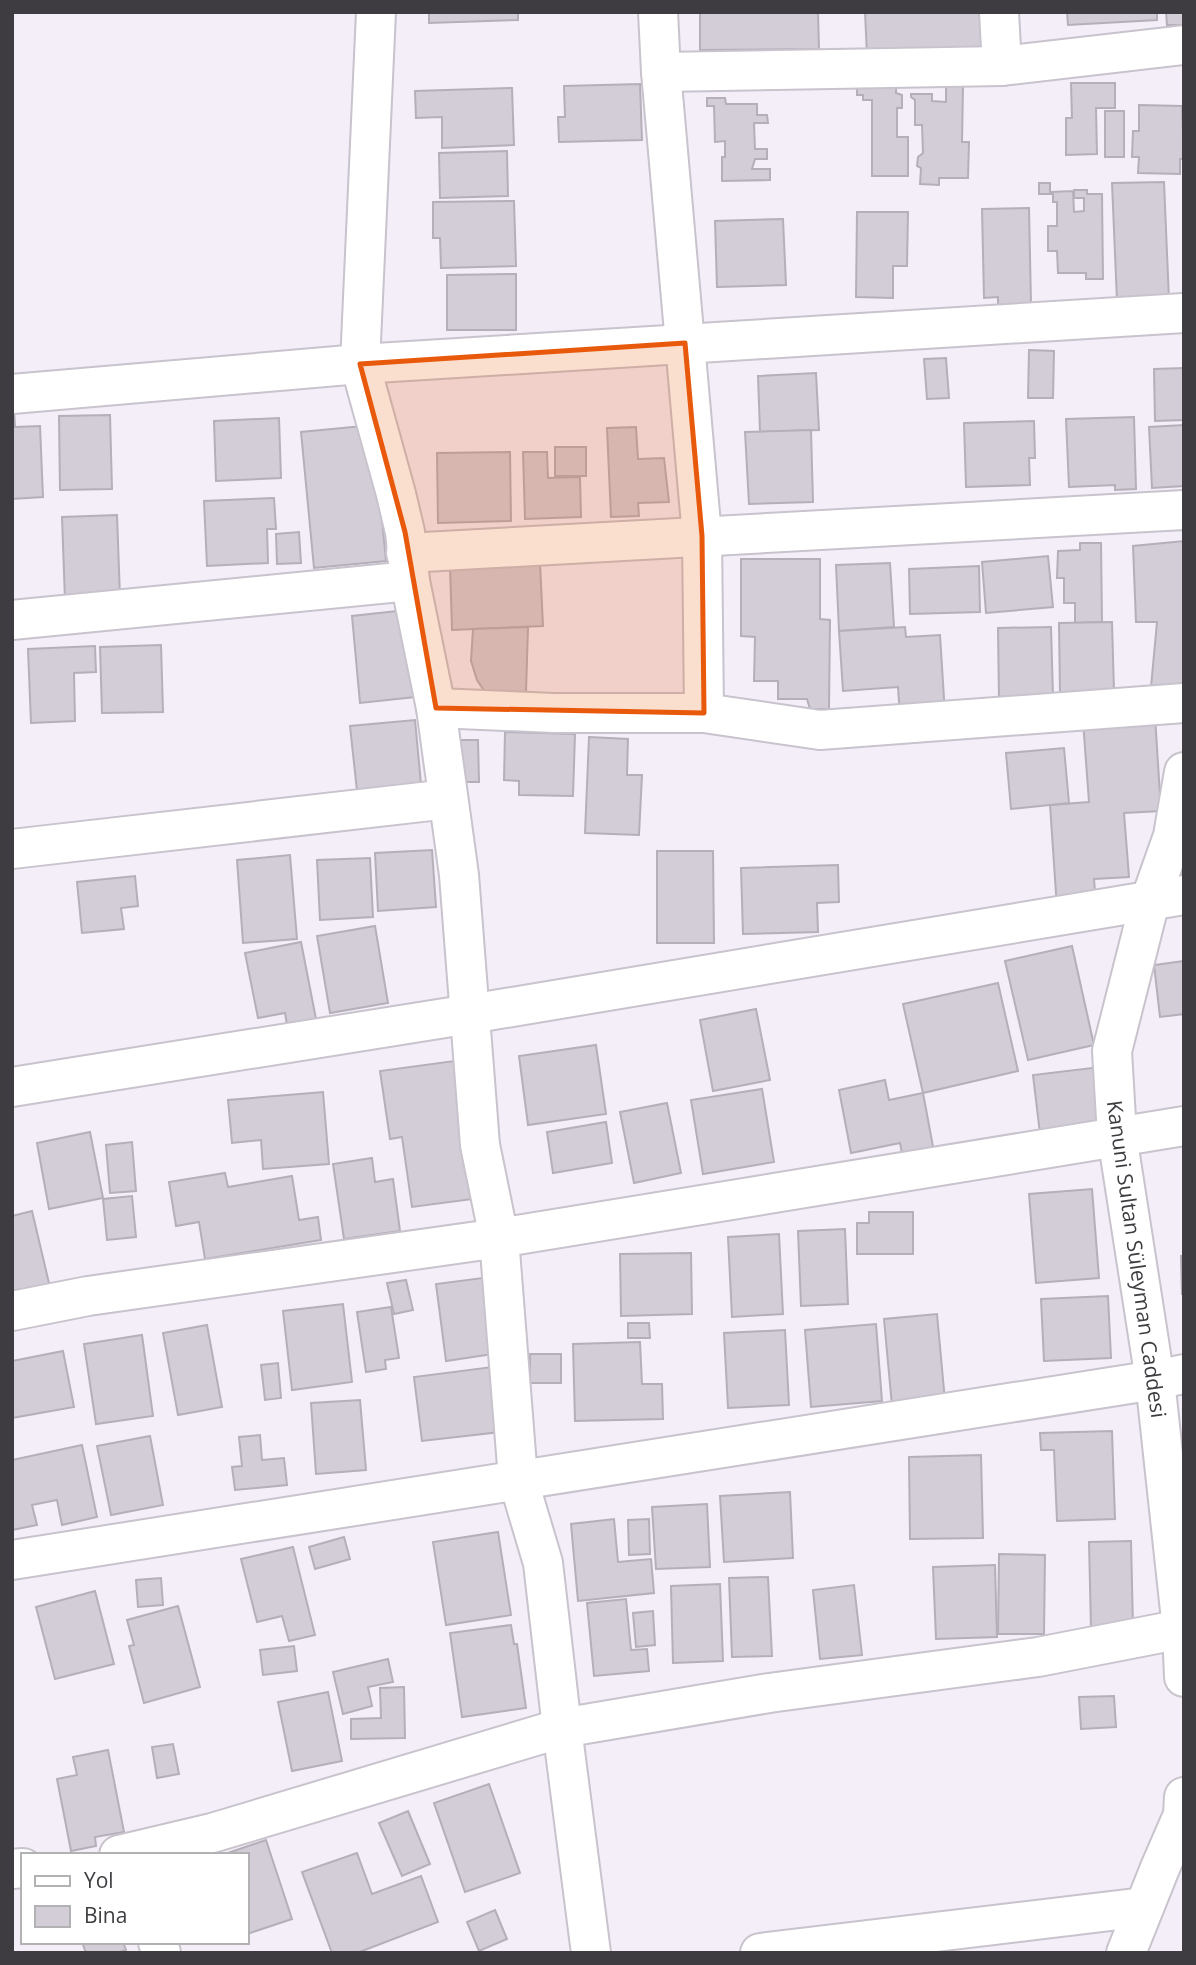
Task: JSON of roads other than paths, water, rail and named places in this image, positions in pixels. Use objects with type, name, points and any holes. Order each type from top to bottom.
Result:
[{"type":"street","points":[[376,12],[360,364],[405,532],[408,567],[436,708],[460,875],[480,1144],[499,1238],[518,1479],[543,1563],[591,1953]]},
{"type":"street","points":[[658,12],[702,536],[704,713]]},
{"type":"street","points":[[999,12],[1002,66]]},
{"type":"street","points":[[661,72],[1002,66],[1184,45]]},
{"type":"street","points":[[12,394],[360,364],[1184,313]]},
{"type":"street","points":[[12,620],[408,567],[702,536],[1184,510]]},
{"type":"street","points":[[436,708],[554,713],[704,713],[820,730],[1184,702]]},
{"type":"street","name":"Kanuni Sultan Süleyman Caddesi","points":[[1184,772],[1173,836],[1167,898],[1112,1051],[1116,1136],[1169,1377],[1184,1677]]},
{"type":"street","points":[[12,849],[447,799]]},
{"type":"street","points":[[12,1087],[1167,898]]},
{"type":"street","points":[[12,1311],[88,1296],[499,1238],[1184,1126]]},
{"type":"street","points":[[12,1560],[1169,1377]]},
{"type":"street","points":[[132,1853],[212,1833],[562,1728],[769,1693],[1038,1657],[1183,1629]]},
{"type":"street","points":[[1126,1953],[1183,1815],[1184,1797]]},
{"type":"street","points":[[760,1953],[1144,1907]]}]
